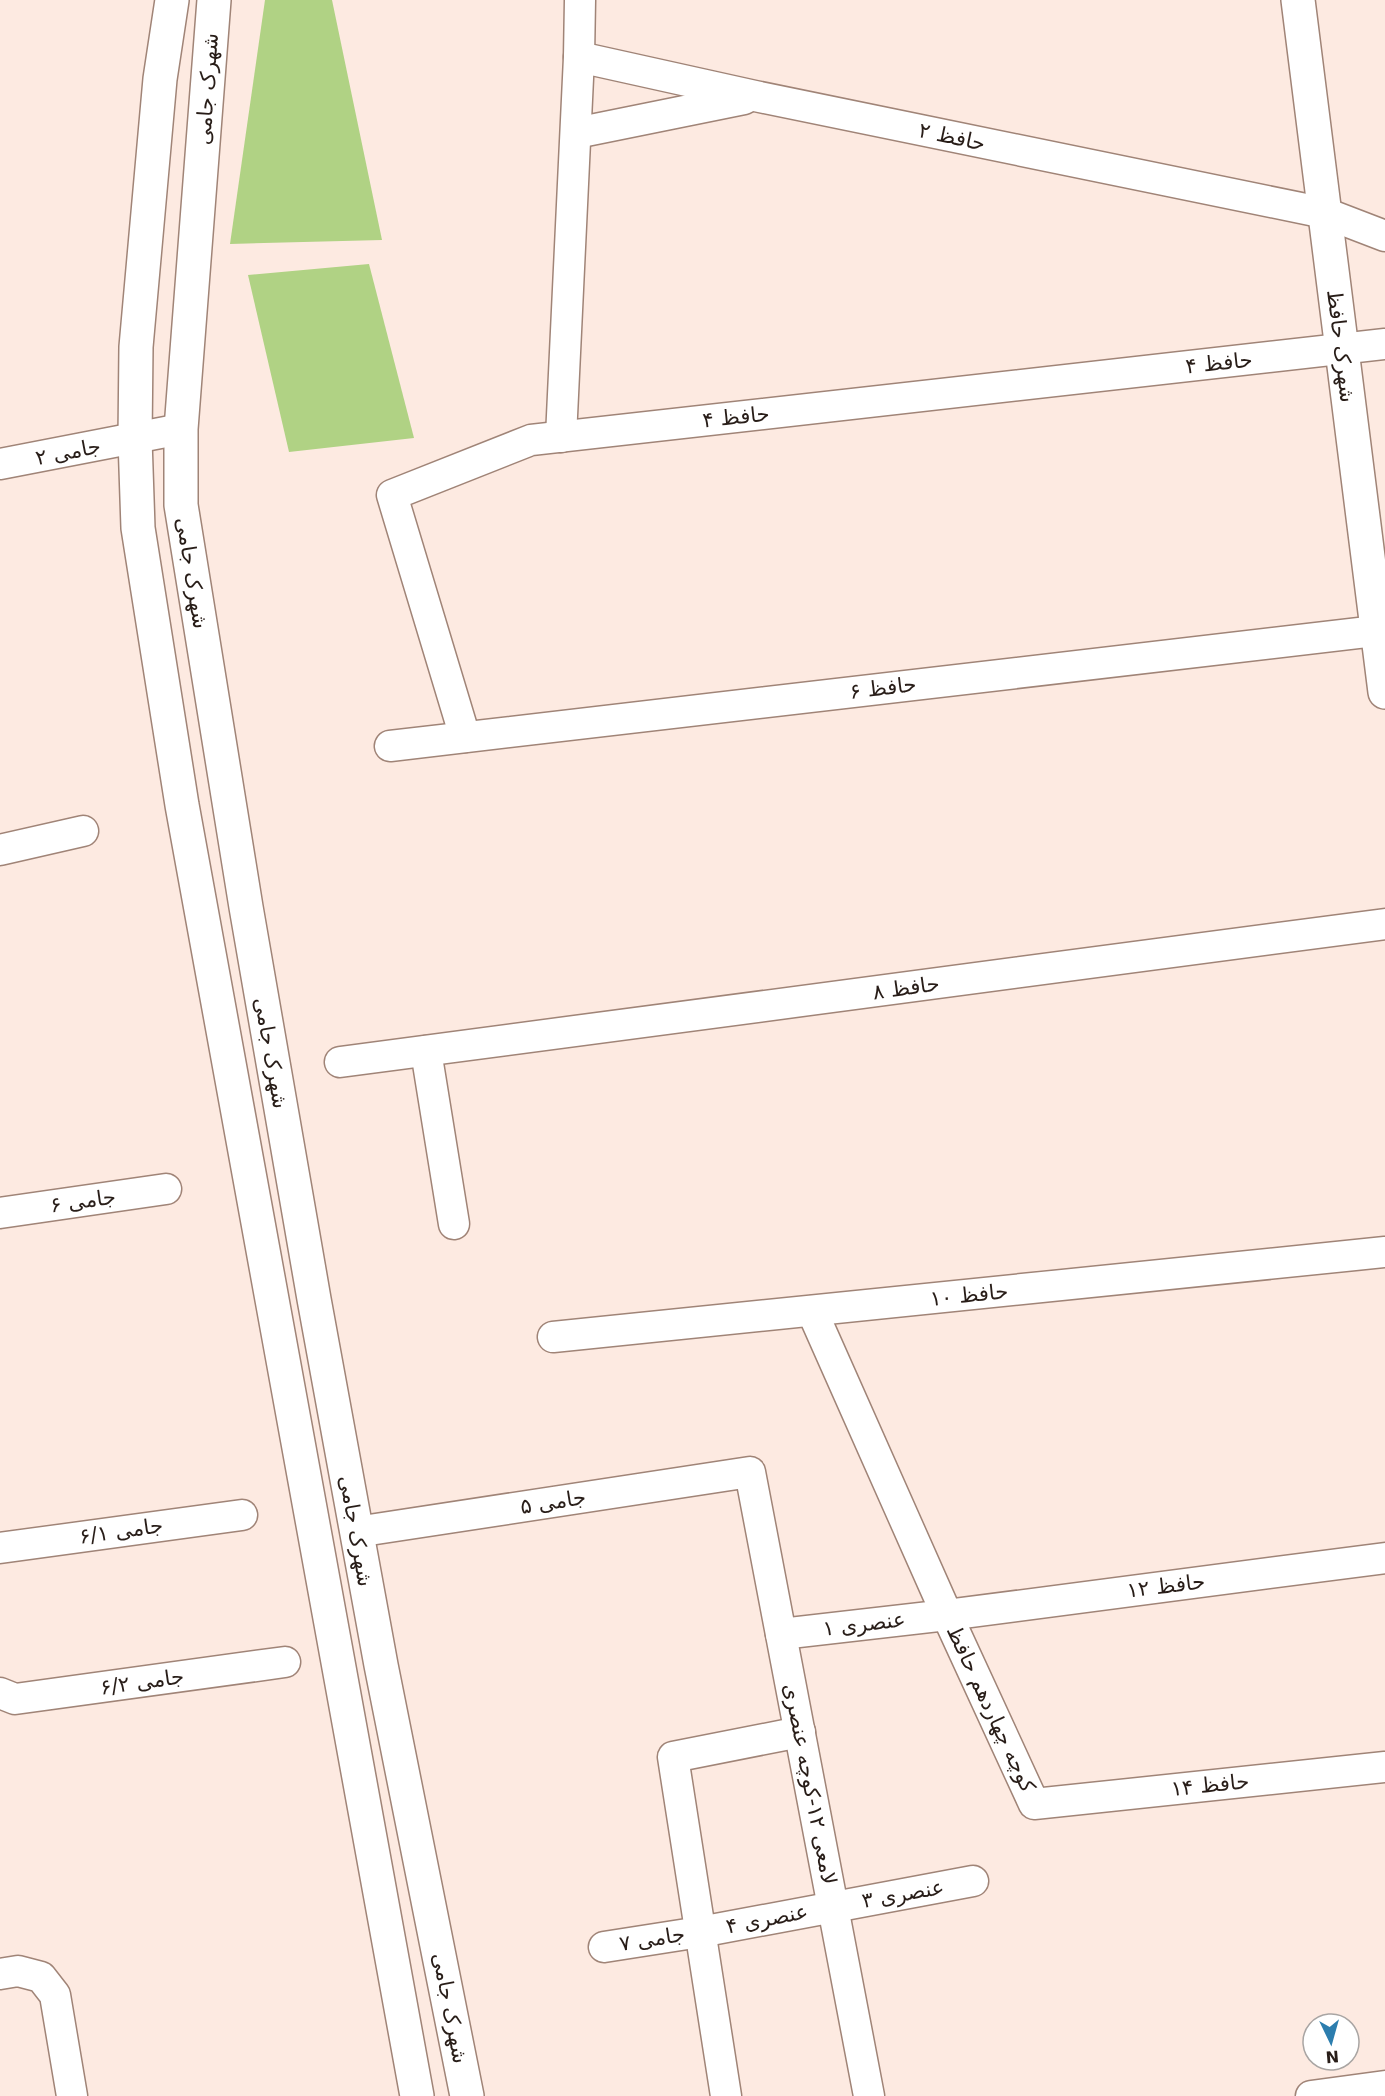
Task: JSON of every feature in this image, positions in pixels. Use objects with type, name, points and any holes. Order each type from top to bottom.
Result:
[{"type":"street","name":"شهرک جامی","points":[[172,0],[160,79],[136,347],[135,439],[138,528],[182,805],[417,2096]]},
{"type":"street","name":"شهرک جامی","points":[[214,0],[181,429],[181,505],[252,942],[314,1299],[383,1677],[467,2096]]},
{"type":"street","points":[[561,436],[580,0]]},
{"type":"street","name":"شهرک حافظ","points":[[1298,0],[1342,349],[1381,630],[1385,692]]},
{"type":"street","name":"حافظ ۲","points":[[579,57],[755,96],[1325,213],[1385,236]]},
{"type":"street","points":[[576,133],[755,96]]},
{"type":"street","name":"حافظ ۴","points":[[465,737],[392,495],[531,440],[1385,344]]},
{"type":"street","name":"۲ جامی","points":[[0,464],[181,429]]},
{"type":"street","name":"حافظ ۶","points":[[390,746],[1381,630]]},
{"type":"street","points":[[0,850],[83,831]]},
{"type":"street","name":"حافظ ۸","points":[[340,1062],[1385,924]]},
{"type":"street","points":[[426,1051],[454,1224]]},
{"type":"street","name":"۶ جامی","points":[[0,1213],[166,1189]]},
{"type":"street","name":"حافظ ۱۰","points":[[553,1337],[1385,1252]]},
{"type":"street","name":"کوچه چهاردهم حافظ","points":[[812,1311],[1034,1804]]},
{"type":"street","name":"۵ جامی","points":[[356,1532],[750,1472]]},
{"type":"street","name":"لامعی ۱۲-کوچه عنصری","points":[[750,1472],[870,2096]]},
{"type":"street","name":"۶/۱ جامی","points":[[0,1548],[242,1515]]},
{"type":"street","name":"حافظ ۱۲","points":[[947,1615],[1385,1558]]},
{"type":"street","name":"۱ عنصری","points":[[781,1634],[947,1615]]},
{"type":"street","name":"۶/۲ جامی","points":[[0,1693],[15,1699],[285,1662]]},
{"type":"street","points":[[726,2096],[673,1757],[800,1732]]},
{"type":"street","name":"حافظ ۱۴","points":[[1034,1804],[1385,1767]]},
{"type":"street","name":"۳ عنصری","points":[[833,1906],[973,1881]]},
{"type":"street","name":"۴ عنصری","points":[[700,1932],[833,1906]]},
{"type":"street","name":"۷ جامی","points":[[604,1947],[700,1932]]},
{"type":"street","points":[[0,1974],[18,1971],[41,1977],[55,1995],[72,2096]]},
{"type":"street","points":[[1311,2096],[1385,2086]]},
{"type":"green space","points":[[265,0],[332,0],[382,240],[230,244]]},
{"type":"green space","points":[[369,264],[414,438],[289,452],[248,275]]}]
